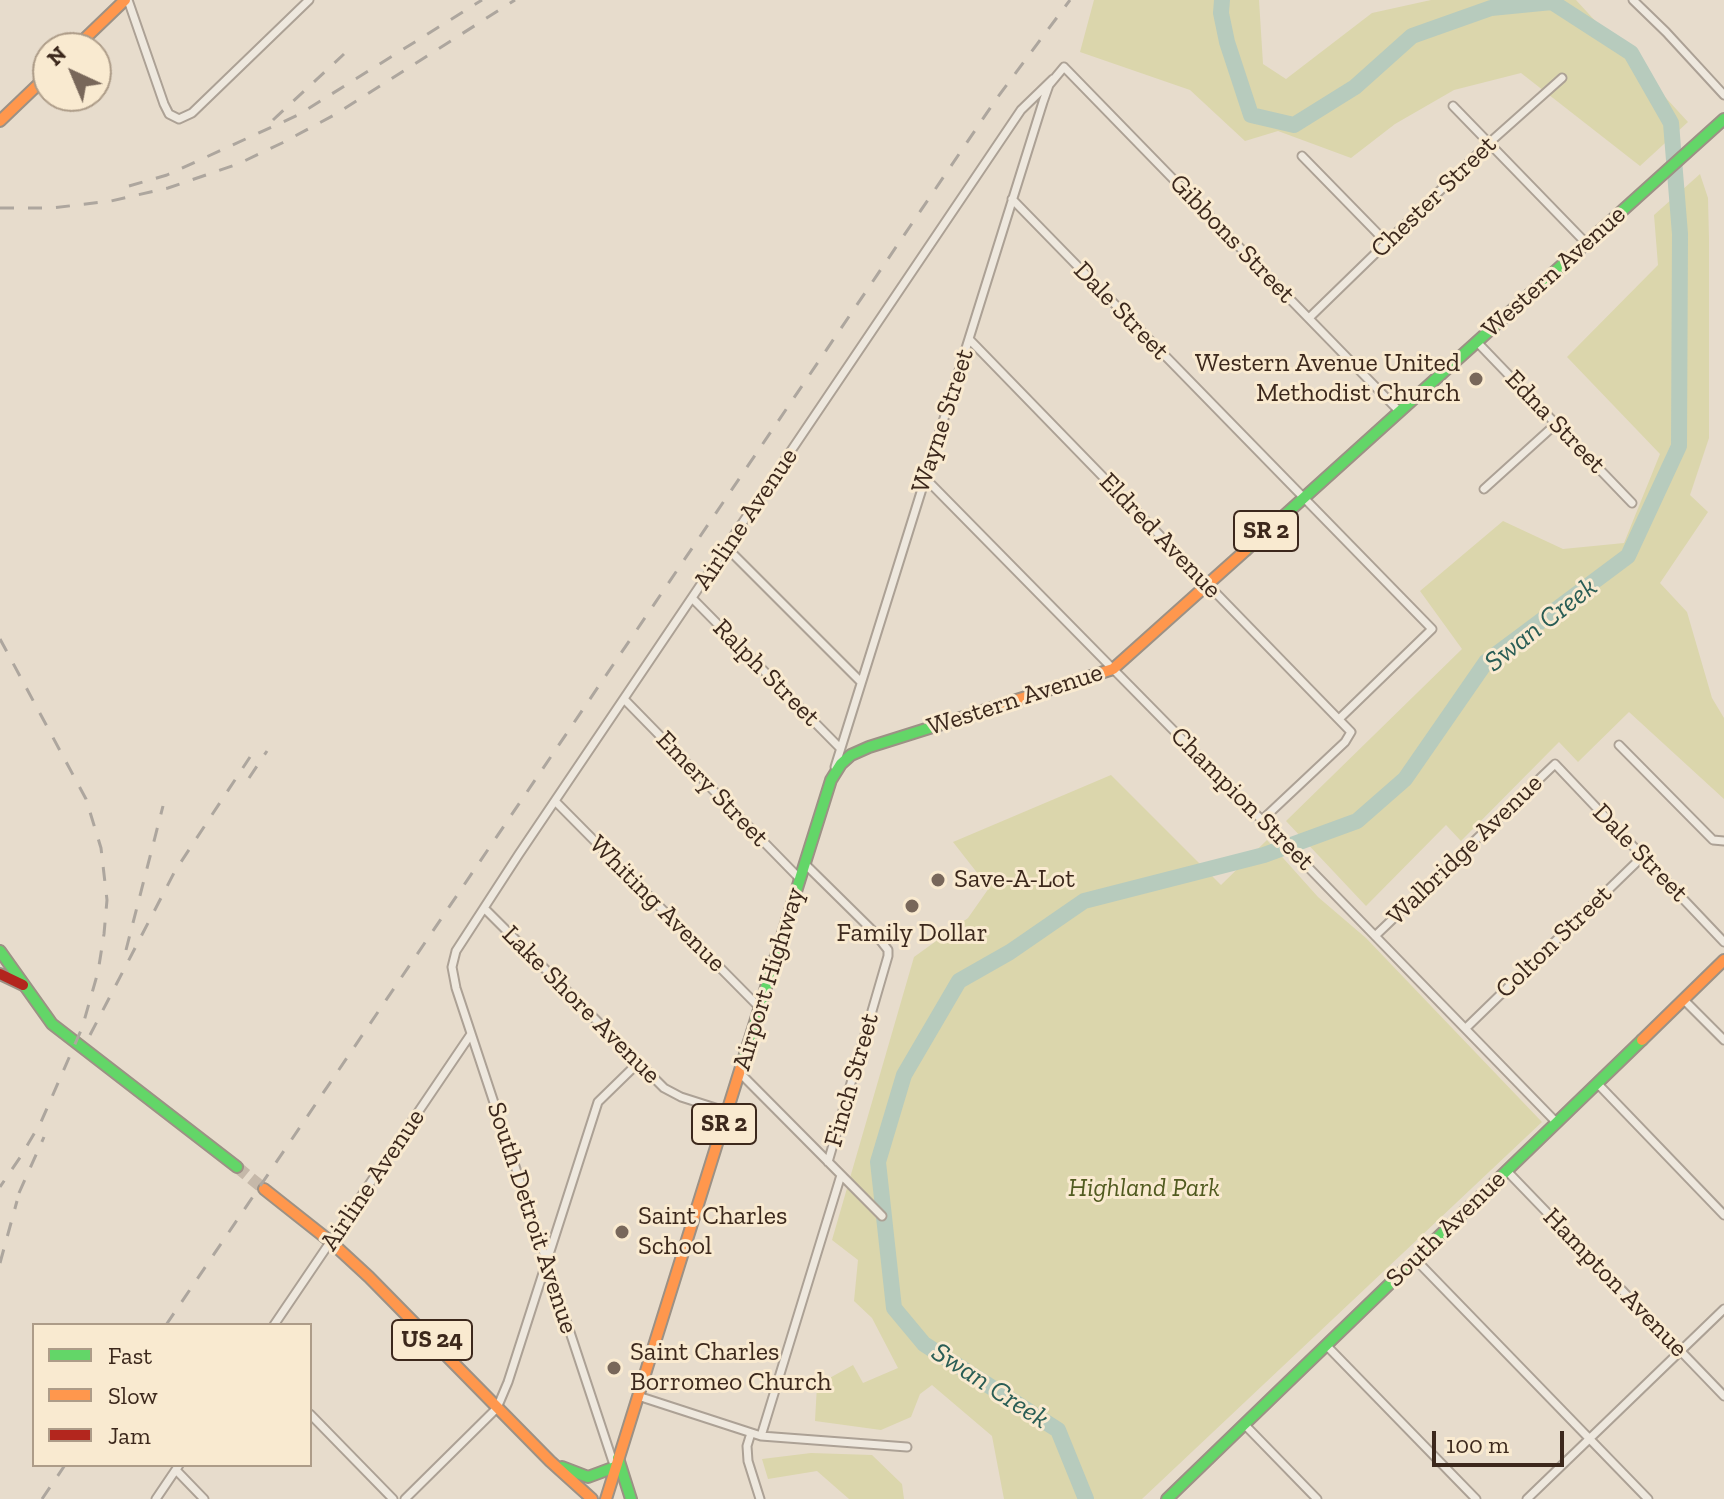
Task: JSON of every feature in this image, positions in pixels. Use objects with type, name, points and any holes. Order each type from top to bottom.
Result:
[{"type":"main road","points":[[92,32],[126,0]]},
{"type":"main road","points":[[0,121],[32,90]]},
{"type":"main road","name":"Western Avenue","points":[[831,780],[841,764],[862,750],[1113,669],[1724,119]]},
{"type":"main road","name":"Airport Highway","points":[[606,1499],[831,780]]},
{"type":"main road","points":[[0,951],[52,1024],[237,1167]]},
{"type":"main road","name":"South Avenue","points":[[1167,1499],[1724,960]]},
{"type":"main road","points":[[0,974],[23,985]]},
{"type":"main road","name":"US 24","points":[[264,1189],[331,1242],[369,1277],[550,1461],[592,1499]]},
{"type":"main road","points":[[550,1461],[588,1477],[616,1463],[631,1499]]},
{"type":"street","points":[[126,0],[167,111],[175,118],[183,119],[309,0]]},
{"type":"street","points":[[1633,0],[1724,95]]},
{"type":"street","name":"Wayne Street","points":[[831,780],[1043,102],[1053,79],[1064,67]]},
{"type":"street","name":"Gibbons Street","points":[[1064,67],[1399,411]]},
{"type":"street","name":"Chester Street","points":[[1309,318],[1489,143],[1562,78]]},
{"type":"street","name":"Airline Avenue","points":[[452,967],[456,951],[555,801],[1021,110],[1053,79]]},
{"type":"street","points":[[1453,106],[1586,243]]},
{"type":"street","points":[[1302,156],[1386,242]]},
{"type":"street","name":"Dale Street","points":[[1012,199],[1432,629],[1339,719]]},
{"type":"street","name":"Eldred Avenue","points":[[969,339],[1351,732],[1345,742],[1262,820]]},
{"type":"street","name":"Edna Street","points":[[1477,342],[1632,503]]},
{"type":"street","points":[[1484,489],[1557,423]]},
{"type":"street","name":"Champion Street","points":[[925,478],[1556,1122]]},
{"type":"street","points":[[726,547],[861,682]]},
{"type":"street","name":"Ralph Street","points":[[692,598],[840,748]]},
{"type":"street","name":"Emery Street","points":[[624,699],[800,879]]},
{"type":"street","points":[[1619,745],[1713,840],[1724,841]]},
{"type":"street","name":"Dale Street","points":[[1555,764],[1724,942]]},
{"type":"street","name":"Walbridge Avenue","points":[[1375,936],[1555,764]]},
{"type":"street","name":"Whiting Avenue","points":[[555,801],[760,1008]]},
{"type":"street","name":"Colton Street","points":[[1466,1028],[1643,856]]},
{"type":"street","name":"Finch Street","points":[[761,1436],[841,1175],[828,1162],[888,956],[888,950],[873,931],[805,864]]},
{"type":"street","name":"Lake Shore Avenue","points":[[484,908],[664,1088],[681,1097],[728,1112]]},
{"type":"street","name":"South Detroit Avenue","points":[[452,967],[471,1034],[616,1463]]},
{"type":"street","points":[[1683,999],[1724,1040]]},
{"type":"street","name":"Airline Avenue","points":[[275,1323],[471,1034]]},
{"type":"street","points":[[405,1499],[497,1408],[598,1102],[638,1063]]},
{"type":"street","points":[[740,1073],[828,1162]]},
{"type":"street","points":[[1597,1083],[1724,1215]]},
{"type":"street","name":"Hampton Avenue","points":[[1506,1170],[1724,1396]]},
{"type":"street","points":[[841,1175],[882,1216]]},
{"type":"street","points":[[1415,1259],[1648,1499]]},
{"type":"street","points":[[1527,1499],[1724,1309]]},
{"type":"street","points":[[1326,1345],[1476,1499]]},
{"type":"street","points":[[638,1396],[761,1436],[907,1447]]},
{"type":"street","points":[[312,1416],[393,1499]]},
{"type":"street","points":[[1244,1424],[1317,1499]]},
{"type":"street","points":[[751,1433],[747,1446],[748,1461],[760,1499]]},
{"type":"street","points":[[156,1499],[178,1468],[204,1499]]},
{"type":"green space","points":[[1094,0],[1259,0],[1263,64],[1286,79],[1372,13],[1431,0],[1576,0],[1688,122],[1640,166],[1521,73],[1454,90],[1395,124],[1351,158],[1278,131],[1245,141],[1190,90],[1080,52]]},
{"type":"green space","points":[[1700,174],[1708,198],[1709,438],[1690,495],[1708,512],[1660,583],[1687,612],[1712,698],[1724,718],[1724,799],[1629,712],[1578,762],[1559,742],[1461,841],[1446,825],[1366,906],[1286,821],[1462,649],[1420,591],[1503,521],[1563,549],[1624,543],[1660,454],[1567,357],[1658,265],[1654,215]]},
{"type":"green space","name":"Highland Park","points":[[1111,775],[1221,885],[1267,840],[1318,897],[1366,938],[1542,1122],[1142,1499],[1004,1499],[992,1436],[932,1385],[920,1394],[911,1417],[881,1430],[815,1421],[817,1385],[853,1365],[863,1383],[898,1368],[872,1318],[854,1301],[858,1260],[832,1240],[914,957],[968,918],[989,888],[953,842]]},
{"type":"green space","points":[[811,1453],[872,1455],[902,1484],[904,1499],[849,1499],[817,1471],[768,1479],[762,1459]]},
{"type":"waterway","name":"Swan Creek","points":[[1086,1499],[1058,1430],[924,1344],[894,1308],[878,1162],[904,1075],[959,981],[1010,952],[1084,901],[1264,855],[1357,821],[1405,779],[1486,662],[1628,556],[1679,446],[1680,234],[1671,123],[1631,53],[1552,2],[1491,8],[1412,36],[1355,87],[1294,125],[1251,115],[1227,42],[1221,13],[1222,0]]},
{"type":"tunnel","points":[[237,1167],[264,1189]]},
{"type":"railway","points":[[129,186],[167,175],[298,115],[482,0]]},
{"type":"railway","points":[[0,208],[52,208],[111,201],[168,188],[238,164],[336,114],[515,0]]},
{"type":"railway","points":[[167,1323],[997,98],[1070,0]]},
{"type":"railway","points":[[273,120],[344,54]]},
{"type":"railway","points":[[0,639],[86,799],[101,848],[107,900],[98,972],[82,1028],[41,1122],[0,1187]]},
{"type":"railway","points":[[249,778],[267,751]]},
{"type":"railway","points":[[90,1035],[175,871],[250,757]]},
{"type":"railway","points":[[126,950],[163,806]]},
{"type":"railway","points":[[19,1193],[44,1137]]},
{"type":"railway","points":[[0,1263],[17,1201]]},
{"type":"railway","points":[[42,1499],[64,1467]]},
{"type":"traffic: fast","points":[[1246,550],[1724,119]]},
{"type":"traffic: fast","points":[[741,1067],[831,780],[851,755],[942,724]]},
{"type":"traffic: fast","points":[[0,951],[52,1024],[237,1167]]},
{"type":"traffic: fast","points":[[1167,1499],[1642,1040]]},
{"type":"traffic: fast","points":[[618,1458],[631,1499]]},
{"type":"traffic: fast","points":[[562,1467],[588,1477],[615,1467]]},
{"type":"traffic: slow","points":[[92,32],[125,0]]},
{"type":"traffic: slow","points":[[0,121],[32,90]]},
{"type":"traffic: slow","points":[[942,724],[1113,669],[1246,550]]},
{"type":"traffic: slow","points":[[1642,1040],[1724,960]]},
{"type":"traffic: slow","points":[[606,1499],[741,1067]]},
{"type":"traffic: slow","points":[[264,1189],[331,1242],[369,1277],[550,1461],[592,1499]]},
{"type":"traffic: jam","points":[[0,974],[23,985]]},
{"type":"place","name":"Western Avenue United Methodist Church","points":[[1476,379]]},
{"type":"place","name":"Save-A-Lot","points":[[938,880]]},
{"type":"place","name":"Family Dollar","points":[[912,906]]},
{"type":"place","name":"Saint Charles School","points":[[622,1232]]},
{"type":"place","name":"Saint Charles Borromeo Church","points":[[614,1368]]}]
